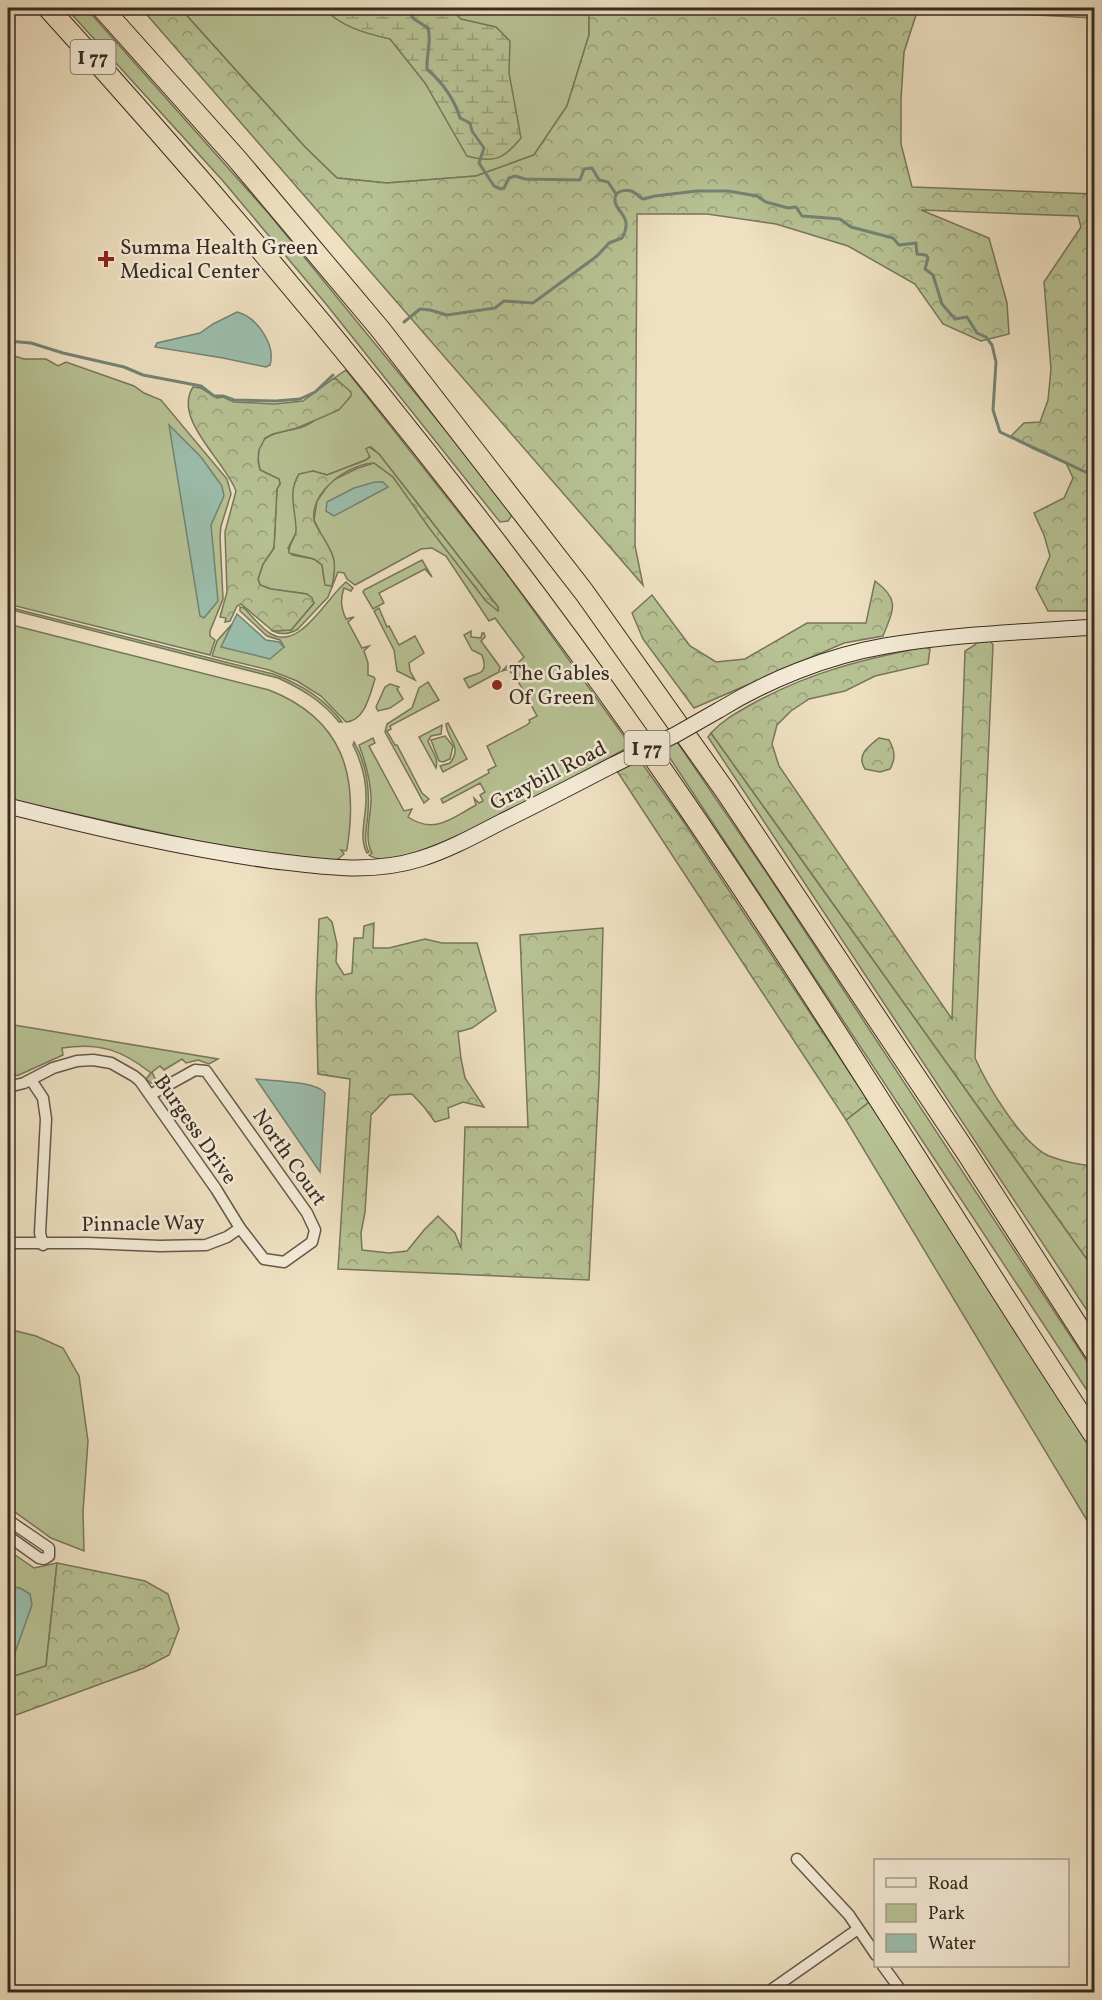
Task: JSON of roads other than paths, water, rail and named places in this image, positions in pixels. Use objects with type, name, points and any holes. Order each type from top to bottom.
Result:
[{"type":"highway","points":[[40,8],[138,106]]},
{"type":"highway","name":"I 77","points":[[48,8],[237,219],[364,372],[472,509],[564,633],[720,855],[856,1062],[1095,1435]]},
{"type":"highway","name":"I 77","points":[[102,8],[237,159],[380,329],[584,592],[757,838],[1095,1351]]},
{"type":"street","name":"Graybill Road","points":[[8,806],[220,854],[339,868],[393,866],[421,859],[454,846],[675,735],[735,700],[783,677],[820,663],[882,646],[960,636],[1095,627]]},
{"type":"street","name":"Burgess Drive","points":[[8,1087],[76,1061],[93,1060],[111,1063],[134,1076],[216,1189],[240,1228]]},
{"type":"street","name":"North Court","points":[[150,1095],[195,1070],[206,1071],[308,1213],[315,1230],[312,1242],[284,1262],[264,1259],[240,1228]]},
{"type":"street","points":[[31,1080],[43,1098],[46,1119],[40,1233],[44,1245]]},
{"type":"street","name":"Pinnacle Way","points":[[8,1244],[206,1245],[227,1237],[240,1228]]},
{"type":"street","points":[[8,1520],[49,1548],[49,1556],[44,1559],[39,1558],[8,1536]]},
{"type":"street","points":[[797,1859],[849,1916],[874,1952]]},
{"type":"street","points":[[768,1992],[858,1929]]},
{"type":"street","points":[[884,1967],[902,1992]]},
{"type":"water","points":[[237,312],[251,320],[263,333],[270,349],[270,365],[266,367],[155,347],[157,343],[200,333]]},
{"type":"water","points":[[169,425],[201,457],[222,486],[224,496],[211,525],[218,601],[204,618],[200,616]]},
{"type":"water","points":[[383,482],[388,487],[334,516],[326,511],[327,502],[354,488]]},
{"type":"water","points":[[237,614],[266,640],[279,642],[284,647],[270,659],[221,647]]},
{"type":"water","points":[[256,1079],[313,1086],[325,1093],[320,1172]]},
{"type":"water","points":[[8,1586],[20,1588],[30,1594],[32,1605],[13,1658],[8,1663]]},
{"type":"waterway","points":[[406,8],[414,19],[428,28],[427,69],[447,91],[460,118],[470,123],[472,131],[484,148],[479,163],[494,186],[504,188],[509,178],[515,176],[525,179],[580,180],[584,169],[592,168],[599,180],[608,182],[616,194]]},
{"type":"waterway","points":[[404,322],[420,309],[447,315],[495,308],[504,301],[533,303],[597,256],[609,243],[622,238],[626,224],[615,203],[616,195],[620,191],[633,192],[643,199],[697,191],[728,191],[757,196],[766,202],[788,208],[796,207],[802,216],[840,219],[851,227],[893,238],[899,245],[916,243],[917,254],[926,255],[928,258],[925,269],[933,275],[942,304],[955,319],[967,317],[977,333],[986,337],[992,345],[996,362],[993,410],[1000,432],[1094,476]]},
{"type":"waterway","points":[[8,341],[31,343],[124,367],[143,375],[201,386],[214,396],[234,400],[300,399],[315,392],[333,375]]},
{"type":"place","name":"Summa Health Green Medical Center","points":[[106,259]]},
{"type":"place","name":"The Gables Of Green","points":[[497,685]]}]
